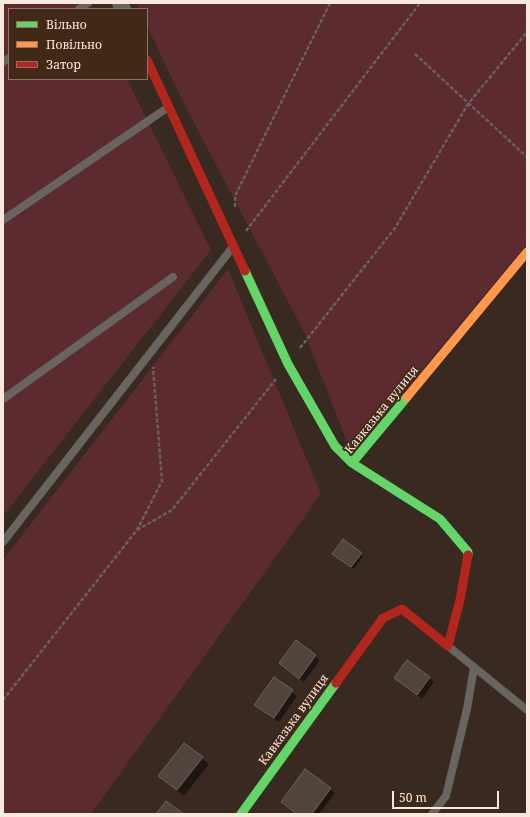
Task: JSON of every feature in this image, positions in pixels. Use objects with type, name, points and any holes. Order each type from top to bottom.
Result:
[{"type":"street","points":[[148,62],[288,364],[335,446],[352,464]]},
{"type":"street","name":"Кавказька вулиця","points":[[240,814],[383,618],[402,609],[448,646],[460,600],[468,552],[440,519],[352,464],[527,252]]},
{"type":"lane","points":[[3,220],[169,106]]},
{"type":"lane","points":[[3,542],[234,245]]},
{"type":"lane","points":[[3,399],[173,277]]},
{"type":"lane","points":[[448,646],[527,710]]},
{"type":"lane","points":[[432,814],[446,796],[467,709],[474,667]]},
{"type":"path","points":[[235,210],[236,196],[330,3]]},
{"type":"path","points":[[234,245],[420,3]]},
{"type":"path","points":[[137,530],[172,510],[395,228],[468,104],[527,32]]},
{"type":"path","points":[[415,54],[527,157]]},
{"type":"path","points":[[3,700],[137,530],[162,481],[152,351]]},
{"type":"shaded area","points":[[3,3],[90,3],[92,8],[8,8],[8,80],[127,80],[211,250],[3,516]]},
{"type":"shaded area","points":[[137,3],[527,3],[527,244],[352,454],[304,332],[183,102],[148,28],[148,8],[139,8]]},
{"type":"shaded area","points":[[228,269],[321,494],[91,814],[3,814],[3,560]]},
{"type":"building","points":[[343,539],[362,553],[351,567],[332,554]]},
{"type":"building","points":[[296,640],[316,655],[299,679],[279,663]]},
{"type":"building","points":[[407,660],[430,677],[417,695],[394,678]]},
{"type":"building","points":[[274,677],[293,690],[274,718],[254,705]]},
{"type":"building","points":[[184,743],[203,757],[177,790],[158,776]]},
{"type":"building","points":[[305,769],[331,788],[312,814],[297,814],[281,802]]},
{"type":"building","points":[[166,801],[184,814],[156,814]]},
{"type":"traffic: fast","points":[[245,271],[288,364],[335,446],[352,463]]},
{"type":"traffic: fast","points":[[407,397],[352,463],[440,519],[468,552],[468,555]]},
{"type":"traffic: fast","points":[[241,814],[336,683]]},
{"type":"traffic: slow","points":[[407,397],[527,252]]},
{"type":"traffic: jam","points":[[148,62],[245,271]]},
{"type":"traffic: jam","points":[[336,683],[383,618],[402,609],[448,646],[460,600],[468,555]]}]
